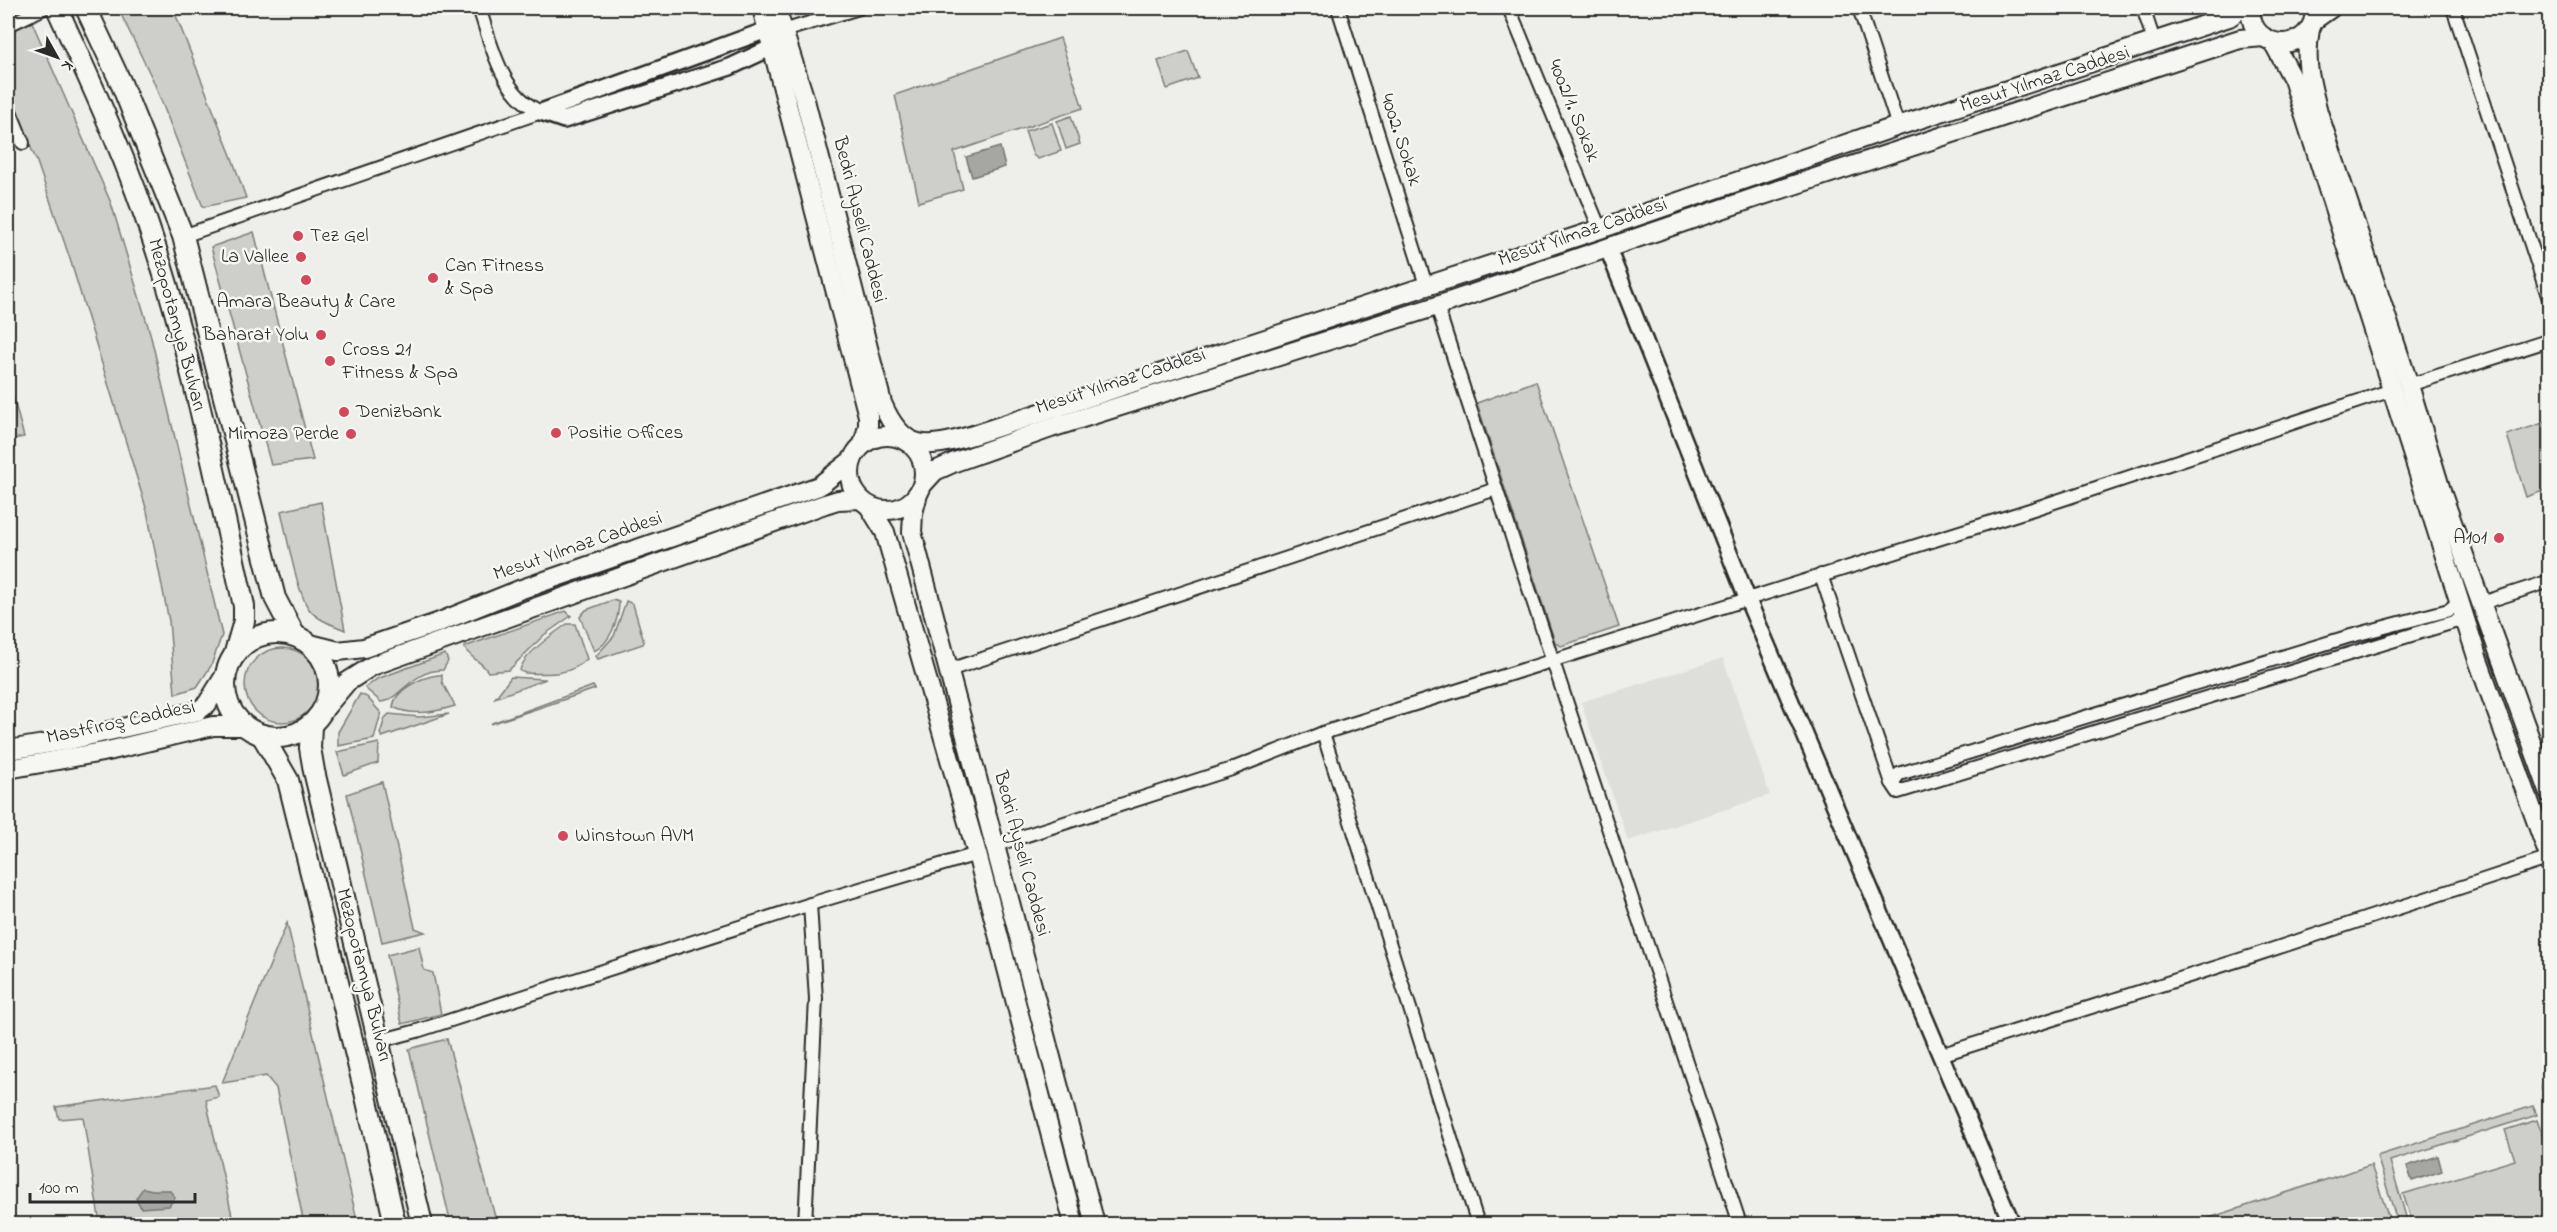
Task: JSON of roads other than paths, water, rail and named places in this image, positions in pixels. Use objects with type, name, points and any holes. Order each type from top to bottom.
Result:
[{"type":"main road","name":"Mezopotamya Bulvarı","points":[[57,8],[100,102],[139,200],[170,295],[208,444],[244,606],[244,621],[230,664]]},
{"type":"main road","name":"Mezopotamya Bulvarı","points":[[86,8],[121,83],[183,236],[275,598],[303,640]]},
{"type":"main road","name":"Bedri Ayseli Caddesi","points":[[762,8],[778,30],[805,100],[882,403],[891,424],[905,440]]},
{"type":"main road","name":"Mesut Yılmaz Caddesi","points":[[905,440],[943,444],[973,435],[1600,229],[1898,126],[2229,17],[2242,8]]},
{"type":"main road","points":[[2251,8],[2252,21],[2269,40],[2293,80],[2401,388],[2482,603],[2550,794]]},
{"type":"main road","points":[[2331,8],[2313,19],[2306,51],[2307,69],[2318,112],[2401,388],[2458,596],[2545,827],[2549,858]]},
{"type":"main road","name":"Mesut Yılmaz Caddesi","points":[[921,489],[935,471],[1051,428],[1437,306],[1768,194],[2240,39],[2294,42],[2313,19]]},
{"type":"main road","name":"Bedri Ayseli Caddesi","points":[[778,30],[868,416],[868,426],[858,452]]},
{"type":"main road","points":[[326,707],[330,690],[329,673],[322,657],[303,640],[278,633],[261,635],[246,643],[230,664],[225,687],[227,701],[234,715],[244,726],[262,735],[272,738],[288,737],[311,725],[347,682],[372,666],[825,504],[838,501],[864,503],[890,511],[911,502],[921,489],[923,462],[919,454],[905,440],[879,437],[858,452],[850,480],[864,503],[885,531],[977,854],[1074,1224]]},
{"type":"main road","name":"Mesut Yılmaz Caddesi","points":[[303,640],[338,651],[364,648],[519,590],[819,486],[858,452]]},
{"type":"main road","name":"Bedri Ayseli Caddesi","points":[[921,489],[912,532],[1095,1224]]},
{"type":"main road","name":"Mastfıroş Caddesi","points":[[8,750],[69,740],[198,711],[207,704],[230,664]]},
{"type":"main road","name":"Mezopotamya Bulvarı","points":[[311,725],[310,748],[314,771],[422,1224]]},
{"type":"main road","name":"Mastfıroş Caddesi","points":[[8,769],[108,751],[213,726],[244,726]]},
{"type":"main road","name":"Mezopotamya Bulvarı","points":[[262,735],[288,780],[395,1224]]},
{"type":"street","points":[[8,25],[44,8]]},
{"type":"street","points":[[479,8],[495,57],[511,89],[526,106],[564,120],[730,67],[778,30]]},
{"type":"street","points":[[183,236],[778,30],[859,8]]},
{"type":"street","name":"4002. Sokak","points":[[1338,8],[1426,285]]},
{"type":"street","name":"4002/1. Sokak","points":[[1509,8],[1600,229]]},
{"type":"street","points":[[1859,8],[1898,126]]},
{"type":"street","points":[[2143,8],[2154,41]]},
{"type":"street","points":[[2452,8],[2550,302]]},
{"type":"street","points":[[8,106],[23,143]]},
{"type":"street","points":[[1608,249],[1747,598],[2012,1224]]},
{"type":"street","points":[[1437,306],[1552,662],[1740,1224]]},
{"type":"street","points":[[996,846],[1232,769],[1323,733],[2033,509],[2550,340]]},
{"type":"street","points":[[949,670],[1496,489]]},
{"type":"street","points":[[1821,575],[1892,783],[1898,792],[2457,621],[2468,627]]},
{"type":"street","points":[[2482,603],[2550,581]]},
{"type":"street","points":[[1892,783],[1899,774],[2347,637],[2449,610],[2456,604],[2458,596]]},
{"type":"street","points":[[1323,733],[1478,1224]]},
{"type":"street","points":[[379,1041],[427,1028],[810,904],[977,854]]},
{"type":"street","points":[[1940,1054],[2255,955],[2549,858]]},
{"type":"street","points":[[805,1224],[816,999],[810,904]]},
{"type":"place","name":"Tez Gel","points":[[298,236]]},
{"type":"place","name":"La Vallee","points":[[301,257]]},
{"type":"place","name":"Can Fitness & Spa","points":[[433,278]]},
{"type":"place","name":"Amara Beauty & Care","points":[[306,280]]},
{"type":"place","name":"Baharat Yolu","points":[[321,335]]},
{"type":"place","name":"Cross 21 Fitness & Spa","points":[[330,361]]},
{"type":"place","name":"Denizbank","points":[[344,412]]},
{"type":"place","name":"Positie Offices","points":[[556,433]]},
{"type":"place","name":"Mimoza Perde","points":[[351,434]]},
{"type":"place","name":"A101","points":[[2499,538]]},
{"type":"place","name":"Winstown AVM","points":[[563,836]]}]
